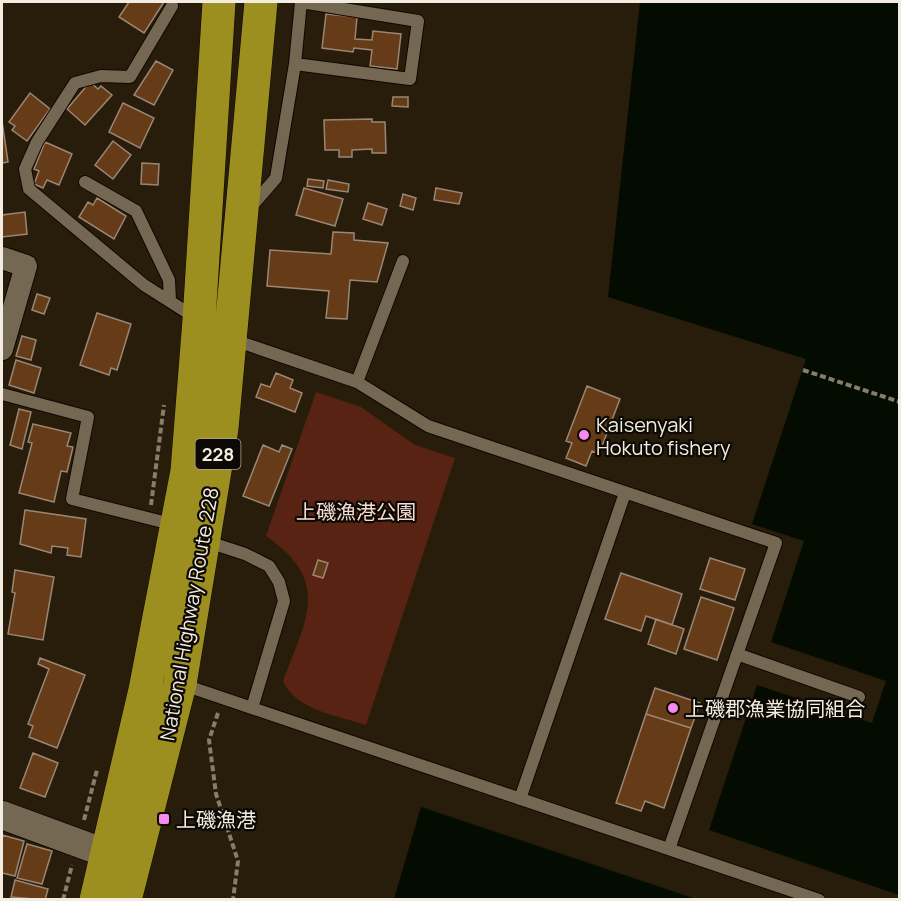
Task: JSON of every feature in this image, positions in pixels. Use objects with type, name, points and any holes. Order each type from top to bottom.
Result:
[{"type":"highway","name":"National Highway Route 228","points":[[125,900],[122,856],[145,690],[187,471],[200,320],[219,2]]},
{"type":"highway","name":"National Highway Route 228","points":[[96,900],[122,856],[180,684],[176,528],[222,429],[261,2]]},
{"type":"street","points":[[2,258],[26,266],[2,349]]},
{"type":"street","points":[[2,815],[122,856]]},
{"type":"lane","points":[[241,218],[276,178],[295,64],[301,2],[418,21],[410,79],[295,64]]},
{"type":"lane","points":[[172,6],[130,77],[101,76],[75,83],[37,142],[25,169],[29,189],[144,285],[230,339],[357,382],[428,426],[776,543],[669,849]]},
{"type":"lane","points":[[85,182],[136,211],[169,280],[170,301]]},
{"type":"lane","points":[[357,382],[403,261]]},
{"type":"lane","points":[[2,394],[88,417],[72,499],[176,528],[245,554],[268,566],[279,582],[284,601],[252,708]]},
{"type":"lane","points":[[520,799],[625,493]]},
{"type":"lane","points":[[737,654],[860,697]]},
{"type":"lane","points":[[180,684],[819,900]]},
{"type":"path","points":[[803,370],[900,402]]},
{"type":"path","points":[[165,396],[176,528]]},
{"type":"path","points":[[222,698],[209,740],[216,794],[238,861],[233,900]]},
{"type":"green space","name":"上磯漁港公園","points":[[316,392],[361,407],[415,445],[455,458],[366,725],[307,705],[289,691],[283,681],[299,639],[308,602],[306,586],[300,569],[287,553],[266,536]]},
{"type":"shaded area","points":[[640,2],[899,2],[899,895],[709,830],[757,685],[872,723],[886,681],[771,642],[804,541],[752,524],[806,359],[608,297]]},
{"type":"shaded area","points":[[421,807],[696,899],[394,899]]},
{"type":"building","points":[[129,2],[164,2],[144,33],[119,17]]},
{"type":"building","points":[[326,14],[357,17],[355,39],[372,40],[373,31],[401,34],[397,69],[370,66],[372,50],[354,48],[353,52],[322,48]]},
{"type":"building","points":[[156,61],[173,70],[154,105],[134,95]]},
{"type":"building","points":[[90,82],[98,89],[101,86],[112,95],[85,125],[67,109]]},
{"type":"building","points":[[30,93],[50,109],[27,141],[12,130],[15,126],[9,122]]},
{"type":"building","points":[[393,97],[408,97],[408,107],[392,106]]},
{"type":"building","points":[[123,103],[154,118],[140,148],[109,132]]},
{"type":"building","points":[[372,119],[372,122],[385,122],[386,153],[372,153],[372,149],[352,150],[352,157],[339,157],[339,150],[325,150],[324,120]]},
{"type":"building","points":[[2,121],[8,162],[2,163]]},
{"type":"building","points":[[113,141],[131,155],[113,179],[95,165]]},
{"type":"building","points":[[45,142],[72,154],[59,185],[47,180],[43,188],[34,184],[39,171],[34,169]]},
{"type":"building","points":[[142,163],[159,164],[158,185],[141,184]]},
{"type":"building","points":[[308,179],[324,181],[323,188],[307,186]]},
{"type":"building","points":[[328,180],[349,184],[348,192],[326,189]]},
{"type":"building","points":[[304,188],[343,199],[335,226],[296,215]]},
{"type":"building","points":[[436,188],[462,193],[459,204],[434,200]]},
{"type":"building","points":[[403,194],[416,198],[413,210],[400,206]]},
{"type":"building","points":[[97,198],[126,216],[114,239],[79,217],[88,202],[93,205]]},
{"type":"building","points":[[368,203],[387,209],[382,225],[363,219]]},
{"type":"building","points":[[25,212],[27,234],[2,237],[2,215]]},
{"type":"building","points":[[333,232],[354,233],[354,240],[388,243],[377,282],[350,280],[347,319],[326,318],[329,291],[267,286],[270,250],[331,254]]},
{"type":"building","points":[[37,294],[50,298],[44,314],[32,310]]},
{"type":"building","points":[[97,313],[131,324],[117,370],[111,368],[109,375],[80,365]]},
{"type":"building","points":[[22,336],[36,340],[31,360],[16,356]]},
{"type":"building","points":[[16,360],[41,368],[34,393],[9,385]]},
{"type":"building","points":[[276,373],[293,380],[290,388],[302,393],[295,412],[256,397],[261,384],[270,387]]},
{"type":"building","points":[[587,386],[620,399],[599,454],[592,451],[586,466],[566,458],[572,443],[566,441]]},
{"type":"building","points":[[19,409],[31,412],[22,449],[10,445]]},
{"type":"building","points":[[33,424],[71,433],[67,446],[73,447],[67,472],[61,471],[54,502],[19,493],[32,443],[28,442]]},
{"type":"building","points":[[263,445],[279,452],[282,445],[292,449],[269,506],[243,496]]},
{"type":"building","points":[[25,510],[86,519],[81,557],[67,555],[68,548],[52,546],[51,553],[20,544]]},
{"type":"building","points":[[710,558],[745,569],[735,600],[700,589]]},
{"type":"building","points":[[318,560],[328,563],[323,578],[313,575]]},
{"type":"building","points":[[15,570],[54,577],[43,640],[8,634],[15,593],[12,592]]},
{"type":"building","points":[[621,573],[682,594],[672,625],[646,616],[641,631],[605,619]]},
{"type":"building","points":[[701,597],[734,608],[717,660],[684,649]]},
{"type":"building","points":[[656,619],[684,629],[676,654],[648,644]]},
{"type":"building","points":[[40,658],[85,675],[57,748],[29,737],[33,726],[28,724],[49,669],[38,664]]},
{"type":"building","name":"上磯郡漁業協同組合","points":[[655,688],[700,703],[691,728],[646,714]]},
{"type":"building","points":[[646,714],[691,728],[664,808],[645,801],[641,811],[616,803]]},
{"type":"building","points":[[33,753],[58,763],[45,797],[20,788]]},
{"type":"building","points":[[2,835],[24,841],[15,876],[2,873]]},
{"type":"building","points":[[27,844],[52,851],[42,884],[17,878]]},
{"type":"building","points":[[15,880],[48,889],[45,900],[11,897]]},
{"type":"place","name":"Kaisenyaki Hokuto fishery","points":[[584,435]]},
{"type":"place","name":"上磯郡漁業協同組合","points":[[673,708]]},
{"type":"place","name":"上磯漁港","points":[[164,819]]}]
